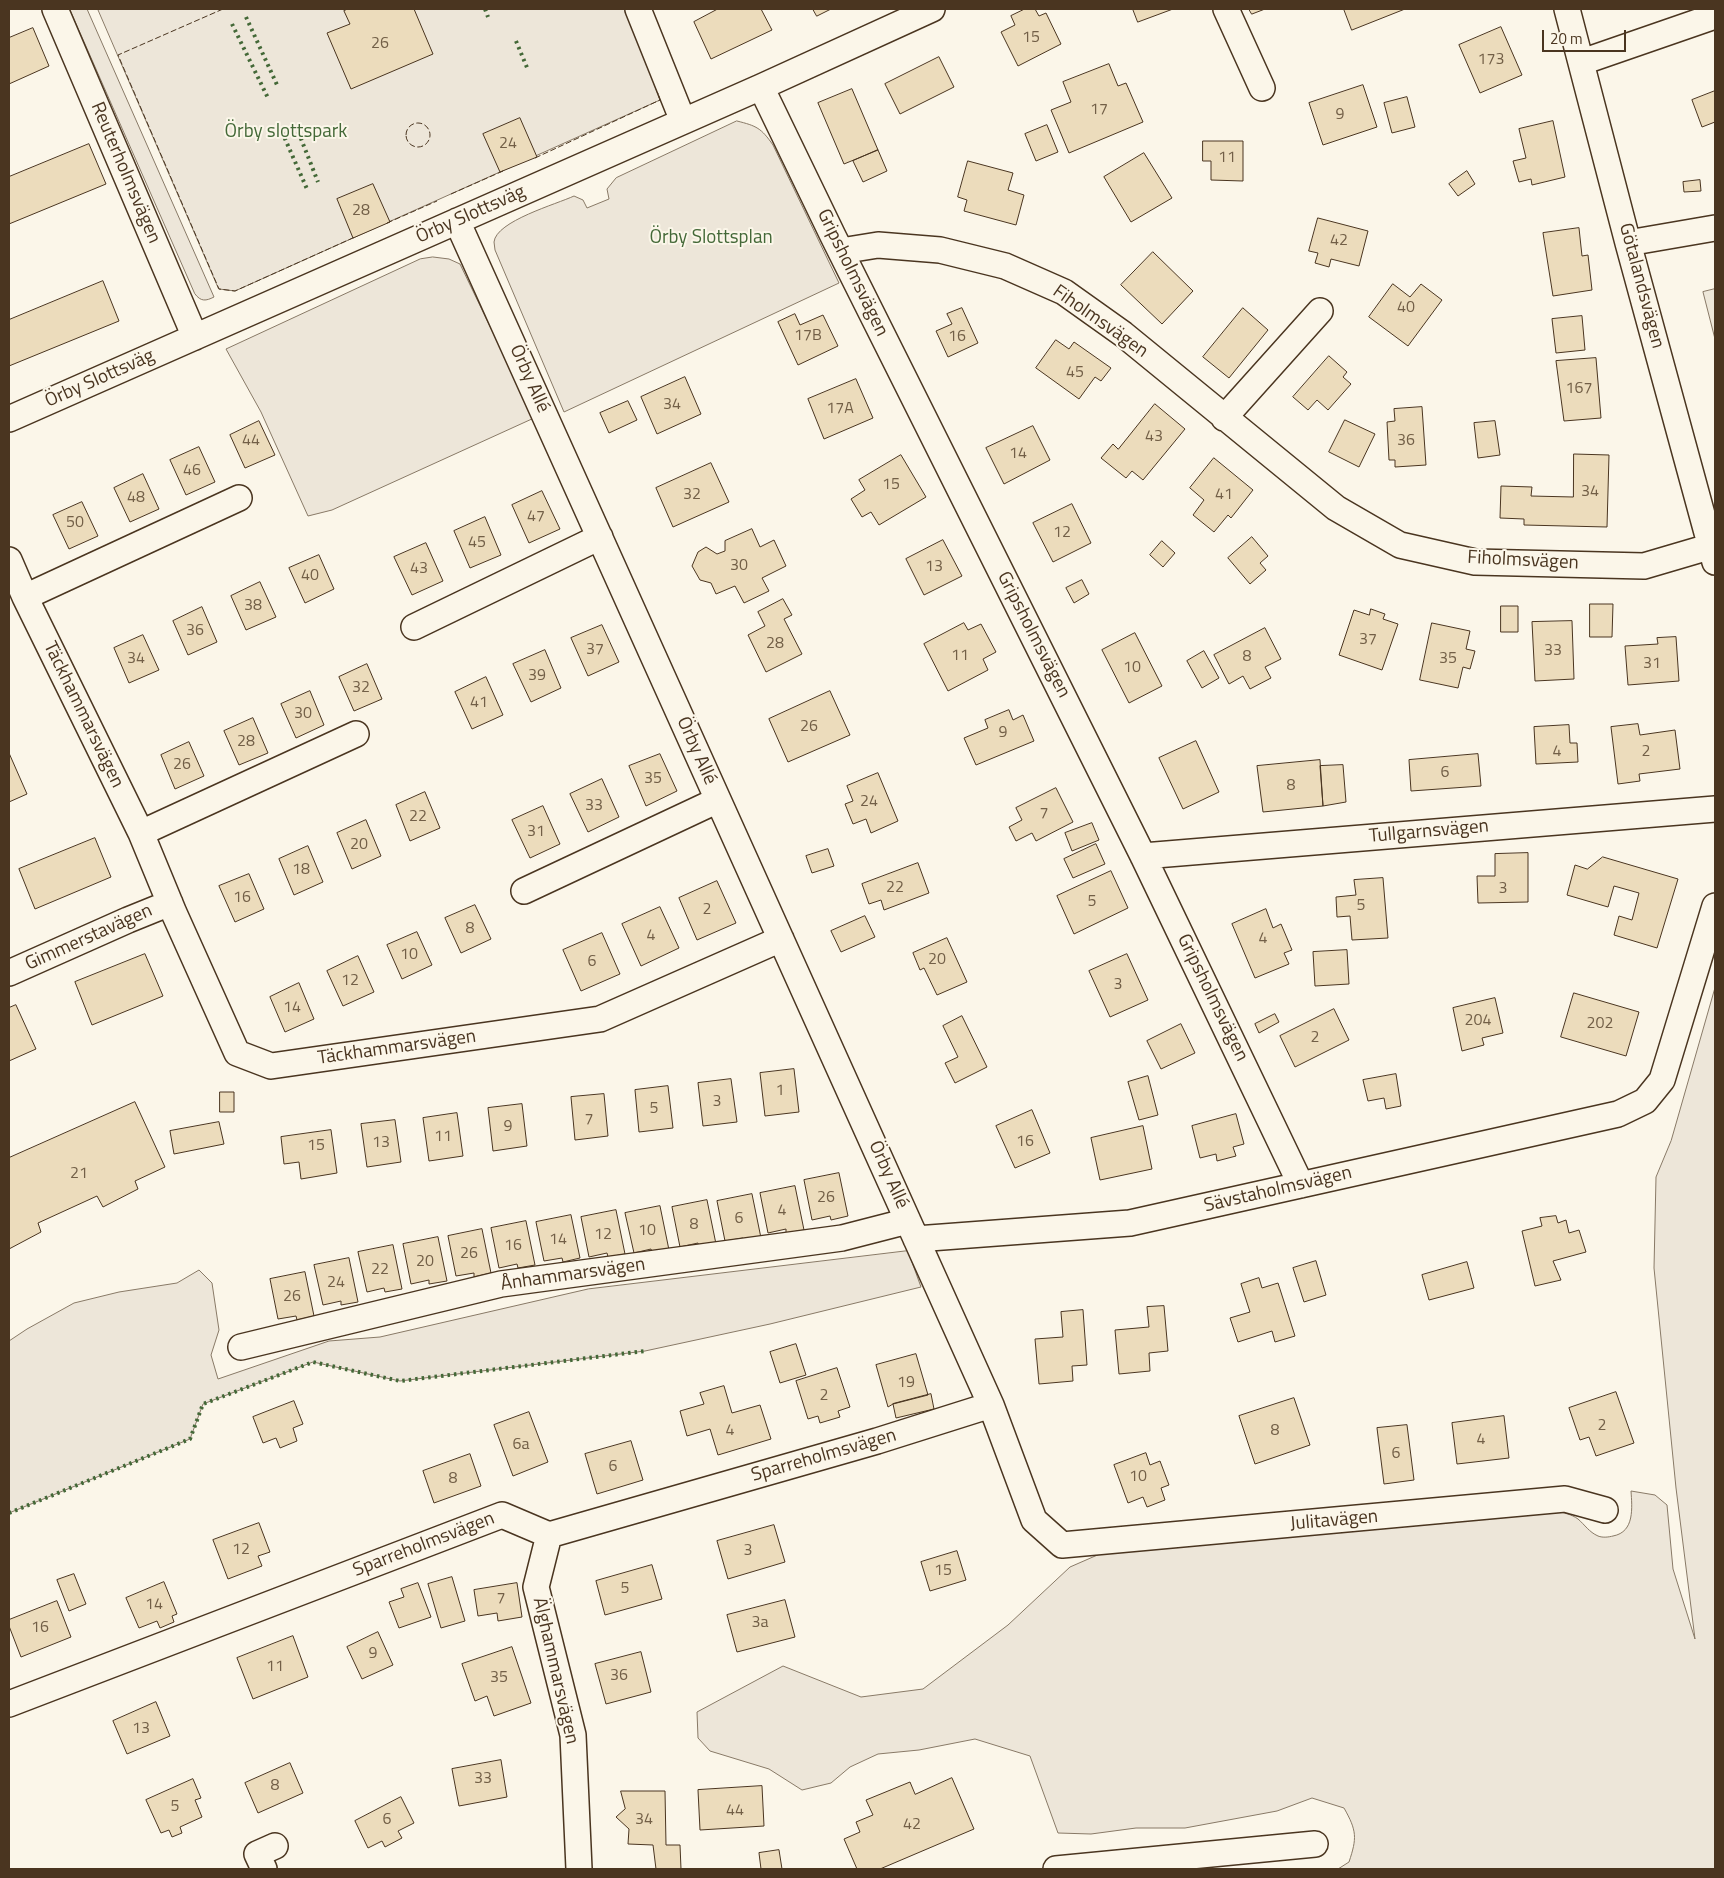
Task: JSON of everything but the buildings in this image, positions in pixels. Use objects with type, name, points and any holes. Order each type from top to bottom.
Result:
[{"type":"street","name":"Reuterholmsvägen","points":[[54,9],[195,337]]},
{"type":"street","points":[[638,9],[683,121]]},
{"type":"street","name":"Örby Slottsväg","points":[[9,419],[762,87],[932,9]]},
{"type":"street","points":[[1226,9],[1262,88]]},
{"type":"street","name":"Götalandsvägen","points":[[1567,9],[1628,242],[1714,555]]},
{"type":"street","points":[[1582,62],[1715,16]]},
{"type":"street","name":"Gripsholmsvägen","points":[[762,87],[841,251],[1143,856],[1301,1185]]},
{"type":"street","name":"Örby Allé","points":[[457,221],[992,1406],[1034,1520],[1062,1545]]},
{"type":"street","points":[[1628,242],[1715,228]]},
{"type":"street","name":"Fiholmsvägen","points":[[841,251],[878,245],[940,250],[1005,266],[1064,292],[1124,334],[1336,508],[1400,545],[1475,562],[1644,566],[1714,555]]},
{"type":"street","points":[[1224,418],[1320,310]]},
{"type":"street","points":[[24,597],[239,498]]},
{"type":"street","points":[[414,627],[600,537]]},
{"type":"street","name":"Täckhammarsvägen","points":[[9,560],[24,597],[141,833],[237,1053],[271,1066],[600,1018],[781,939]]},
{"type":"street","points":[[141,833],[356,734]]},
{"type":"street","name":"Örby Allé","points":[[524,892],[718,800]]},
{"type":"street","name":"Tullgarnsvägen","points":[[1143,856],[1715,809]]},
{"type":"street","name":"Gimmerstavägen","points":[[9,973],[170,903]]},
{"type":"street","name":"Sävstaholmsvägen","points":[[912,1230],[1130,1223],[1618,1114],[1645,1101],[1662,1080],[1715,906]]},
{"type":"street","name":"Ånhammarsvägen","points":[[241,1347],[501,1284],[912,1230]]},
{"type":"street","name":"Sparreholmsvägen","points":[[9,1704],[502,1515],[549,1534],[877,1441],[992,1406]]},
{"type":"street","name":"Julitavägen","points":[[1062,1545],[1565,1499],[1605,1510]]},
{"type":"street","name":"Älghammarsvägen","points":[[549,1534],[536,1587],[573,1735],[579,1869]]},
{"type":"street","points":[[1056,1869],[1315,1844]]},
{"type":"street","points":[[264,1869],[257,1854],[275,1846]]},
{"type":"green space","points":[[70,9],[87,9],[214,297],[204,300],[195,294]]},
{"type":"green space","name":"Örby slottspark","points":[[98,9],[627,9],[660,100],[235,291],[219,289]]},
{"type":"green space","name":"Örby Slottsplan","points":[[737,121],[758,128],[773,145],[839,283],[564,412],[495,250],[494,242],[497,234],[505,227],[528,214],[574,196],[583,200],[587,208],[609,199],[607,189],[616,178]]},
{"type":"green space","points":[[433,257],[449,259],[460,264],[534,418],[332,510],[308,516],[261,412],[226,349],[420,259]]},
{"type":"green space","points":[[1715,988],[1715,1869],[1338,1869],[1349,1862],[1352,1854],[1354,1835],[1351,1823],[1344,1808],[1312,1798],[1277,1811],[1185,1828],[1136,1828],[1091,1834],[1058,1833],[1030,1756],[975,1739],[919,1750],[878,1754],[850,1767],[831,1783],[802,1790],[769,1769],[710,1751],[698,1738],[697,1712],[783,1666],[861,1697],[923,1689],[1008,1625],[1070,1567],[1102,1553],[1556,1511],[1575,1517],[1598,1536],[1608,1537],[1620,1534],[1629,1524],[1632,1511],[1631,1491],[1655,1495],[1667,1505],[1673,1569],[1695,1639],[1676,1488],[1654,1268],[1656,1177],[1671,1141]]},
{"type":"green space","points":[[908,1251],[921,1287],[770,1324],[645,1351],[400,1381],[313,1362],[203,1404],[190,1439],[9,1513],[9,1341],[74,1303],[119,1292],[177,1283],[199,1270],[212,1283],[219,1330],[211,1355],[218,1379],[329,1341],[380,1337],[588,1289]]},
{"type":"shaded area","points":[[1715,289],[1715,339],[1703,292]]},
{"type":"hedge","points":[[485,9],[488,17]]},
{"type":"hedge","points":[[246,17],[278,87]]},
{"type":"hedge","points":[[232,24],[268,98]]},
{"type":"hedge","points":[[516,41],[528,70]]},
{"type":"hedge","points":[[296,126],[318,182]]},
{"type":"hedge","points":[[282,132],[307,189]]},
{"type":"hedge","points":[[9,1513],[190,1439],[203,1404],[313,1362],[400,1381],[645,1351]]},
{"type":"fence","points":[[223,9],[118,55],[219,289],[235,291],[355,237]]},
{"type":"fence","points":[[535,158],[660,100],[658,93]]},
{"type":"fence","points":[[418,123],[426,127],[430,135],[426,143],[418,147],[410,143],[406,135],[410,127],[418,123]]},
{"type":"fence","points":[[451,194],[503,171]]},
{"type":"fence","points":[[387,223],[437,201]]}]
